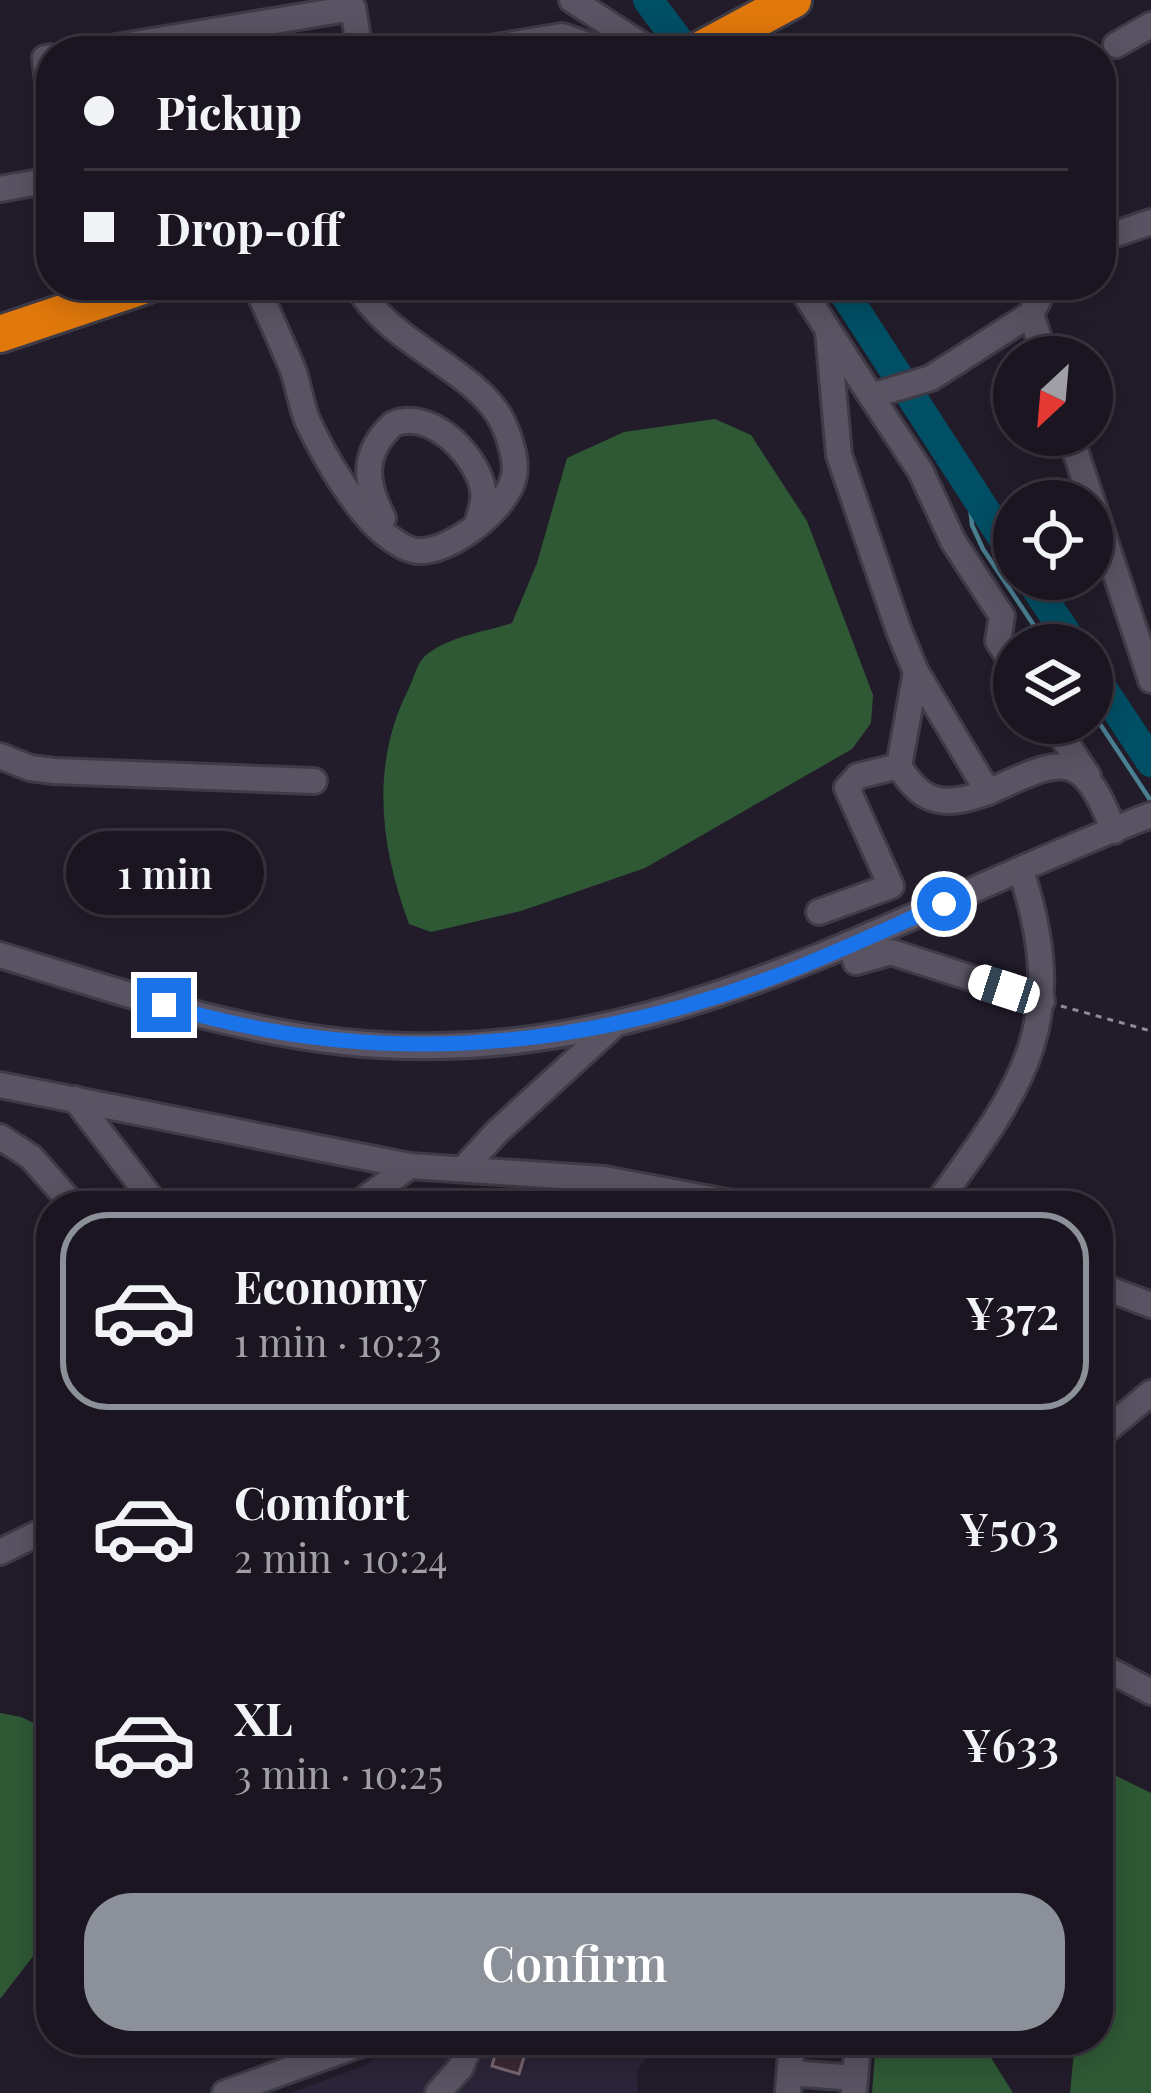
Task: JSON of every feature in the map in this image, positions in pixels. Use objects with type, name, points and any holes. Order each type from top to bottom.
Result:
[{"type":"highway","points":[[726,36],[793,0]]},
{"type":"highway","points":[[0,334],[80,300]]},
{"type":"street","points":[[572,0],[628,36]]},
{"type":"street","points":[[185,36],[353,8],[358,36]]},
{"type":"street","points":[[1116,45],[1151,25]]},
{"type":"street","points":[[0,189],[36,183]]},
{"type":"street","points":[[1116,233],[1151,222]]},
{"type":"street","points":[[263,300],[295,374],[307,419],[338,476],[383,533],[413,551],[424,551],[458,538],[502,506],[516,470],[501,418],[474,389],[379,315],[368,300]]},
{"type":"street","points":[[808,300],[875,394],[921,472],[953,541],[1002,616],[1001,624]]},
{"type":"street","points":[[875,394],[931,378],[1031,314],[1038,300]]},
{"type":"street","points":[[1031,314],[1038,336]]},
{"type":"street","points":[[821,320],[839,455],[916,673],[988,792]]},
{"type":"street","points":[[396,541],[373,498],[367,468],[382,435],[406,418],[436,426],[475,470],[484,501],[477,524]]},
{"type":"street","points":[[1077,456],[1151,680]]},
{"type":"street","points":[[916,673],[898,766],[911,786],[934,800],[957,803],[1060,764],[1089,778]]},
{"type":"street","points":[[1067,744],[1114,831]]},
{"type":"street","points":[[0,756],[54,771],[314,781]]},
{"type":"street","points":[[820,912],[891,886],[848,788],[858,776],[898,766]]},
{"type":"street","points":[[0,955],[226,1024],[409,1046],[525,1041],[615,1025],[722,995],[1145,818]]},
{"type":"street","points":[[945,1191],[1014,1090],[1038,1030],[1042,1001],[1039,944],[1021,871]]},
{"type":"street","points":[[850,945],[856,962],[891,952],[1042,1001]]},
{"type":"street","points":[[464,1168],[615,1025]]},
{"type":"street","points":[[0,1085],[410,1166],[604,1179],[668,1191]]},
{"type":"street","points":[[75,1099],[146,1191]]},
{"type":"street","points":[[0,1137],[31,1157],[61,1191]]},
{"type":"street","points":[[376,1191],[410,1166]]},
{"type":"street","points":[[1113,1291],[1151,1306]]},
{"type":"street","points":[[1113,1425],[1151,1393]]},
{"type":"street","points":[[0,1552],[36,1534]]},
{"type":"street","points":[[1113,1672],[1151,1693]]},
{"type":"street","points":[[225,2093],[330,2055]]},
{"type":"street","points":[[439,2093],[466,2055]]},
{"type":"street","points":[[789,2083],[854,2086],[857,2055]]},
{"type":"path","points":[[1042,1001],[1151,1031]]},
{"type":"shaded area","points":[[383,2055],[648,2055],[637,2071],[638,2093],[290,2093]]},
{"type":"green space","points":[[715,419],[751,435],[807,521],[873,695],[871,723],[852,749],[645,868],[521,911],[431,932],[409,924],[391,865],[384,776],[397,717],[420,663],[444,644],[512,623],[537,563],[567,458],[624,432]]},
{"type":"green space","points":[[0,1713],[36,1724],[36,1952],[0,1999]]},
{"type":"green space","points":[[1113,1774],[1151,1793],[1151,2093],[1070,2093],[1074,2055],[1113,2055]]},
{"type":"green space","points":[[875,2055],[989,2055],[1013,2093],[872,2093]]},
{"type":"building","points":[[495,2055],[525,2055],[519,2074],[492,2066]]},
{"type":"waterway","points":[[648,0],[675,36]]},
{"type":"waterway","points":[[849,300],[993,523]]},
{"type":"waterway","points":[[968,486],[972,525],[983,549],[1033,624]]},
{"type":"waterway","points":[[1044,600],[1060,624]]},
{"type":"waterway","points":[[1113,705],[1151,762]]},
{"type":"waterway","points":[[1113,744],[1151,801]]},
{"type":"route","points":[[164,1005],[226,1024],[346,1042],[409,1046],[525,1041],[615,1025],[722,995],[944,904]]}]
